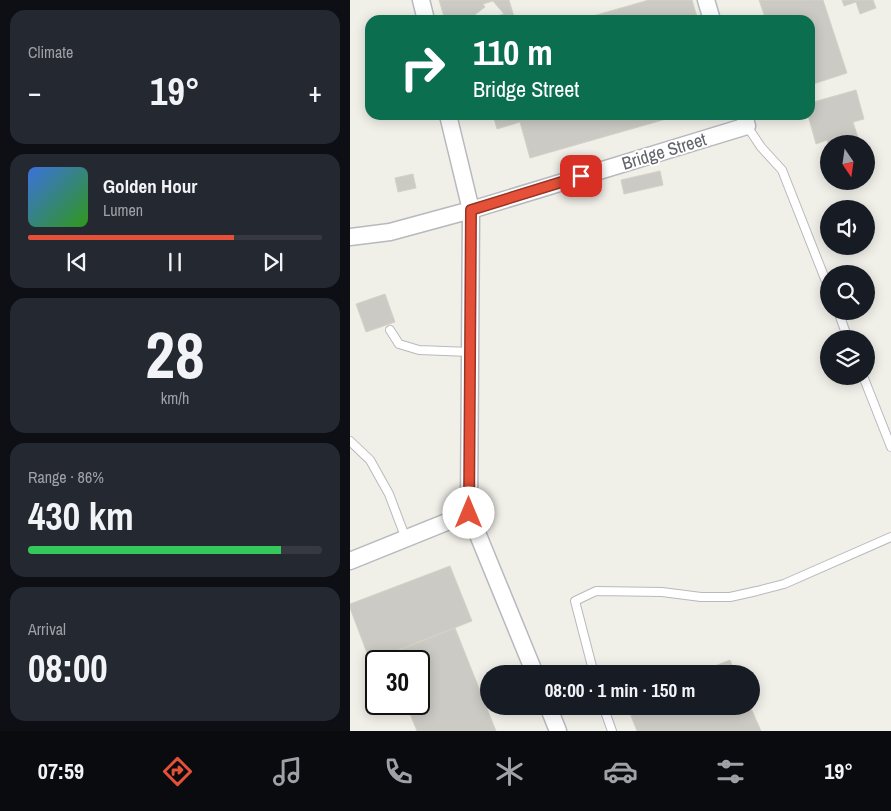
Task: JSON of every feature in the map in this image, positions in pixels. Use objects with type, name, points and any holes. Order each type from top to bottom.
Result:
[{"type":"street","points":[[421,0],[425,15]]},
{"type":"street","points":[[706,0],[710,15]]},
{"type":"street","points":[[449,120],[471,210],[469,513],[531,665]]},
{"type":"street","name":"Bridge Street","points":[[350,237],[390,232],[471,210],[746,120]]},
{"type":"street","points":[[350,562],[469,513]]},
{"type":"street","points":[[552,715],[558,731]]},
{"type":"lane","points":[[746,120],[761,147],[782,170],[820,266]]},
{"type":"lane","points":[[390,330],[399,344],[419,350],[470,352]]},
{"type":"lane","points":[[867,385],[891,447]]},
{"type":"lane","points":[[350,441],[370,460],[389,494],[406,539]]},
{"type":"lane","points":[[592,665],[575,601],[596,591],[662,592],[701,597],[730,597],[784,584],[891,536]]},
{"type":"lane","points":[[606,715],[612,731]]},
{"type":"building","points":[[439,0],[509,0],[514,15],[501,15],[504,14],[493,1],[483,4],[485,7],[475,15],[444,15]]},
{"type":"building","points":[[649,0],[692,0],[696,15],[596,15]]},
{"type":"building","points":[[759,0],[823,0],[847,73],[815,83],[815,15],[764,15]]},
{"type":"building","points":[[842,0],[873,0],[876,8],[860,14],[856,2],[844,6]]},
{"type":"building","points":[[856,90],[864,119],[853,122],[857,135],[820,135],[820,143],[816,144],[809,120],[815,120],[815,102]]},
{"type":"building","points":[[494,120],[663,120],[530,158],[520,122],[497,129]]},
{"type":"building","points":[[660,171],[663,185],[624,194],[621,180]]},
{"type":"building","points":[[413,174],[416,188],[398,192],[395,178]]},
{"type":"building","points":[[385,294],[395,322],[366,332],[356,304]]},
{"type":"building","points":[[450,566],[472,621],[398,650],[366,650],[350,604]]},
{"type":"building","points":[[455,628],[480,691],[480,715],[490,715],[496,731],[417,731],[410,715],[430,715],[430,650],[400,650]]},
{"type":"building","points":[[730,660],[732,665],[718,665]]},
{"type":"building","points":[[631,715],[754,715],[761,731],[637,731]]},
{"type":"route","points":[[469,513],[471,210],[581,176]]}]
